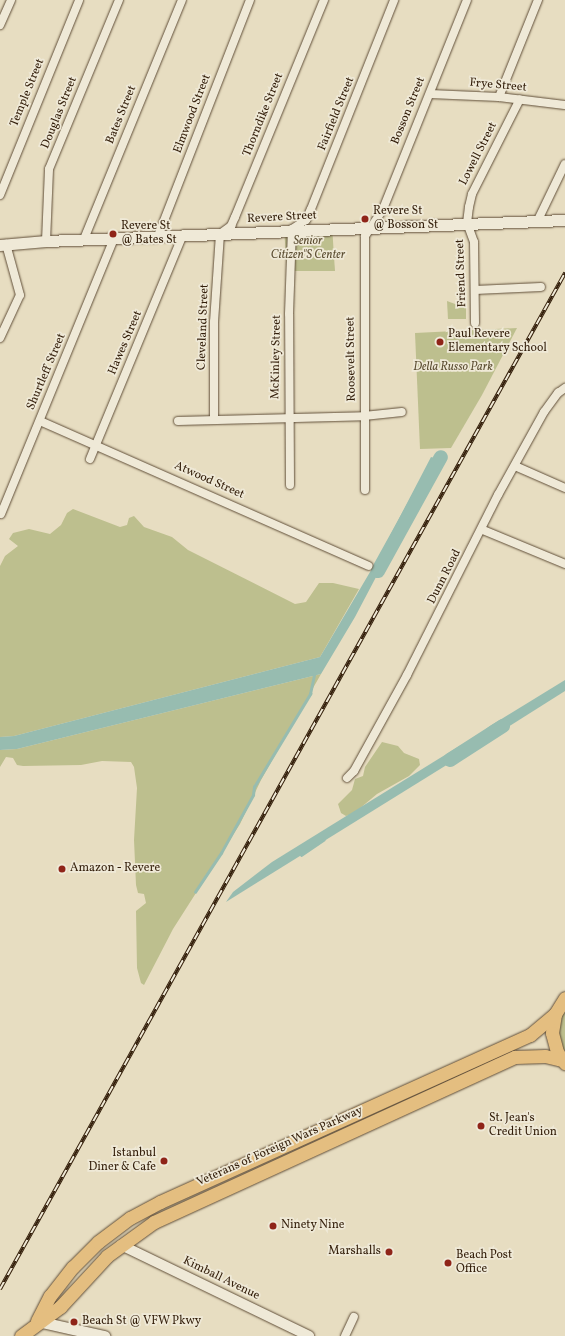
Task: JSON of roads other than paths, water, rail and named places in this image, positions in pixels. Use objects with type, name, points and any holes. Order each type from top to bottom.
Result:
[{"type":"highway","points":[[564,1062],[554,1043],[555,1014],[565,998]]},
{"type":"highway","name":"Veterans of Foreign Wars Parkway","points":[[37,1321],[50,1296],[73,1267],[98,1242],[130,1218],[160,1202],[530,1035],[555,1014]]},
{"type":"highway","name":"Veterans of Foreign Wars Parkway","points":[[21,1336],[37,1321],[60,1306],[90,1272],[136,1233],[182,1208],[515,1057],[545,1056],[564,1062]]},
{"type":"main road","name":"Revere Street","points":[[3,245],[46,240],[114,239],[292,229],[368,228],[565,220]]},
{"type":"main road","points":[[37,1321],[104,1336]]},
{"type":"street","points":[[0,24],[11,0]]},
{"type":"street","name":"Temple Street","points":[[0,195],[79,0]]},
{"type":"street","name":"Douglas Street","points":[[46,240],[49,169],[119,0]]},
{"type":"street","name":"Bates Street","points":[[84,239],[182,0]]},
{"type":"street","name":"Elmwood Street","points":[[158,236],[250,0]]},
{"type":"street","name":"Thorndike Street","points":[[220,234],[231,226],[324,0]]},
{"type":"street","name":"Fairfield Street","points":[[292,229],[306,220],[311,209],[394,0]]},
{"type":"street","name":"Bosson Street","points":[[368,228],[383,209],[467,0]]},
{"type":"street","points":[[500,97],[538,0]]},
{"type":"street","name":"Frye Street","points":[[430,94],[500,97],[565,105]]},
{"type":"street","name":"Lowell Street","points":[[467,223],[472,194],[520,100]]},
{"type":"street","points":[[538,220],[565,164]]},
{"type":"street","name":"Friend Street","points":[[467,223],[474,242],[475,323]]},
{"type":"street","name":"Roosevelt Street","points":[[365,490],[363,256],[368,228]]},
{"type":"street","name":"McKinley Street","points":[[290,485],[288,418],[292,229]]},
{"type":"street","name":"Cleveland Street","points":[[214,420],[214,322],[220,234]]},
{"type":"street","name":"Hawes Street","points":[[90,459],[182,235]]},
{"type":"street","name":"Shurtleff Street","points":[[1,514],[4,501],[40,421],[114,239]]},
{"type":"street","points":[[0,338],[20,295],[3,245]]},
{"type":"street","points":[[475,290],[541,287]]},
{"type":"street","name":"Dunn Road","points":[[347,778],[354,771],[404,681],[544,412],[558,393],[565,388]]},
{"type":"street","points":[[178,421],[364,416],[402,412]]},
{"type":"street","name":"Atwood Street","points":[[40,421],[96,444],[368,566]]},
{"type":"street","points":[[515,466],[565,488]]},
{"type":"street","points":[[483,530],[565,564]]},
{"type":"street","name":"Kimball Avenue","points":[[121,1245],[309,1336]]},
{"type":"street","points":[[345,1336],[354,1317]]},
{"type":"water","points":[[431,457],[437,459],[435,465],[355,617],[321,674],[17,749],[0,750],[0,737],[14,736],[320,657],[380,555]]},
{"type":"water","points":[[565,680],[565,691],[505,729],[488,736],[486,729],[490,726]]},
{"type":"water","points":[[461,745],[466,748],[464,752],[445,766],[226,902],[233,892],[272,862]]},
{"type":"waterway","points":[[378,571],[441,457]]},
{"type":"waterway","points":[[195,892],[221,853],[253,795],[254,787],[310,694],[314,675]]},
{"type":"waterway","points":[[450,760],[503,726]]},
{"type":"waterway","points":[[301,855],[323,840]]},
{"type":"railway","points":[[0,1289],[565,273]]},
{"type":"place","name":"Revere St @ Bosson St","points":[[365,219]]},
{"type":"place","name":"Revere St @ Bates St","points":[[113,234]]},
{"type":"place","name":"Paul Revere Elementary School","points":[[440,342]]},
{"type":"place","name":"Amazon - Revere","points":[[62,869]]},
{"type":"place","name":"St. Jean's Credit Union","points":[[481,1126]]},
{"type":"place","name":"Istanbul Diner & Cafe","points":[[164,1161]]},
{"type":"place","name":"Ninety Nine","points":[[273,1226]]},
{"type":"place","name":"Marshalls","points":[[389,1252]]},
{"type":"place","name":"Beach Post Office","points":[[448,1263]]},
{"type":"place","name":"Beach St @ VFW Pkwy","points":[[74,1322]]},
{"type":"park label","name":"Senior Citizen\"S Center","points":[[308,249]]},
{"type":"park label","name":"Della Russo Park","points":[[453,368]]}]
